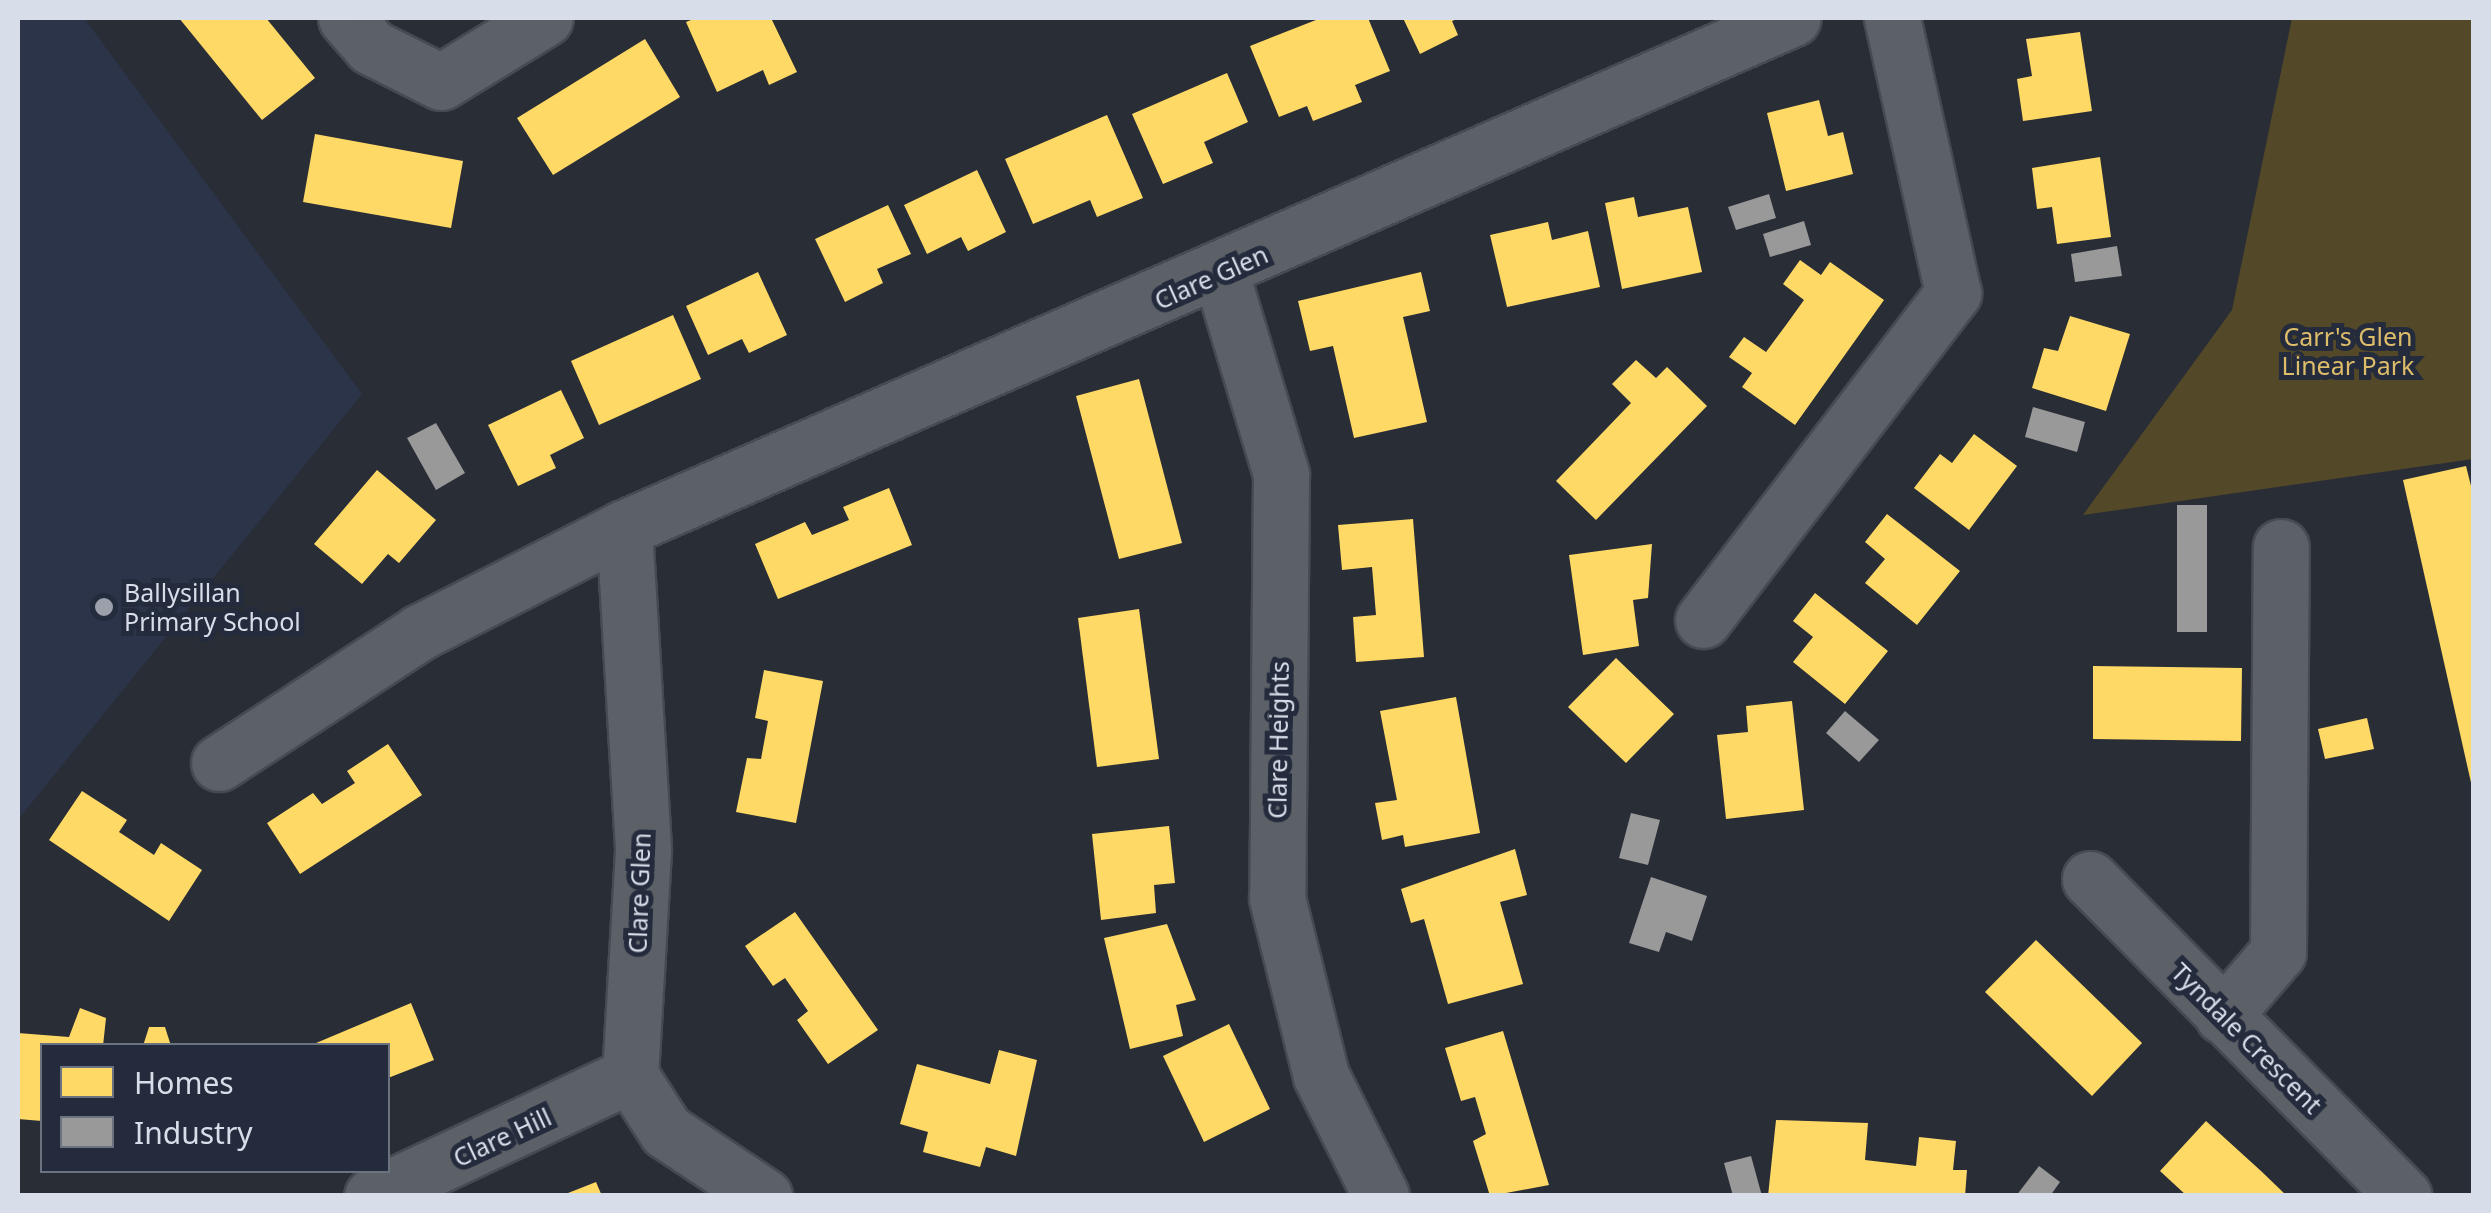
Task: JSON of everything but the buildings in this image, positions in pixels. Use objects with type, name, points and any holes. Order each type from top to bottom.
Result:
[{"type":"street","points":[[346,18],[371,47],[441,82],[544,18]]},
{"type":"street","name":"Clare Glen","points":[[219,763],[420,632],[624,528],[1221,274],[1793,18]]},
{"type":"street","points":[[1703,620],[1953,293],[1892,18]]},
{"type":"street","name":"Clare Heights","points":[[1221,274],[1281,474],[1277,898],[1321,1076],[1382,1196]]},
{"type":"street","name":"Clare Glen","points":[[624,528],[643,850],[630,1075]]},
{"type":"street","points":[[2224,1016],[2278,952],[2281,546]]},
{"type":"street","name":"Tyndale Crescent","points":[[2090,879],[2404,1196]]},
{"type":"street","points":[[630,1075],[666,1131],[764,1196]]},
{"type":"street","name":"Clare Hill","points":[[372,1196],[630,1075]]},
{"type":"shaded area","name":"Ballysillan Primary School","points":[[18,18],[84,18],[362,394],[18,820]]},
{"type":"green space","name":"Carr's Glen Linear Park","points":[[2292,18],[2473,18],[2473,459],[2083,515],[2232,310]]},
{"type":"place","name":"Ballysillan Primary School","points":[[104,607]]}]
